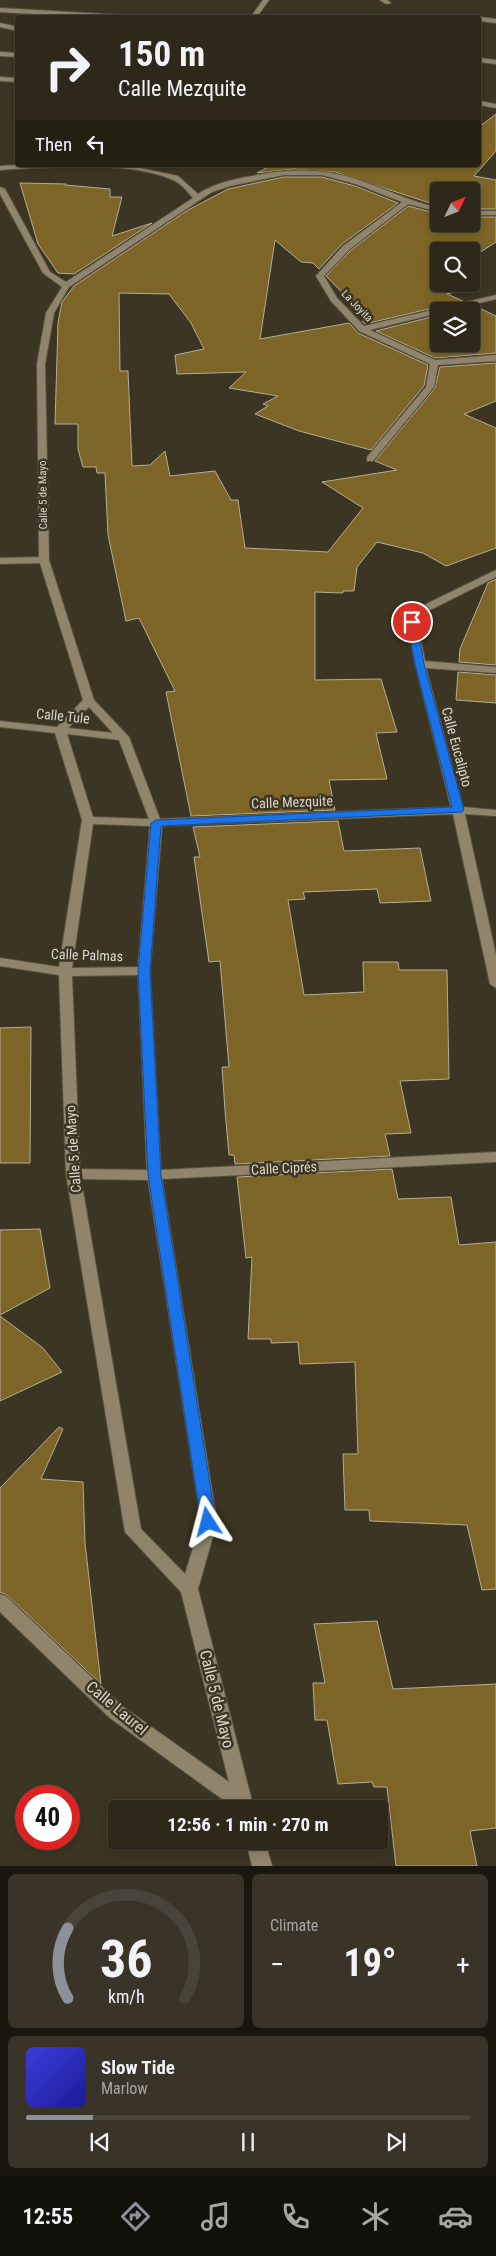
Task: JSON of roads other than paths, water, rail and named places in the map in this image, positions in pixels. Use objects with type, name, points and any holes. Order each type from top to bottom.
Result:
[{"type":"street","points":[[255,15],[266,0]]},
{"type":"street","points":[[0,10],[88,15]]},
{"type":"street","points":[[481,18],[496,21]]},
{"type":"street","points":[[0,26],[15,28]]},
{"type":"street","points":[[0,54],[15,55]]},
{"type":"street","points":[[481,60],[496,62]]},
{"type":"street","points":[[0,79],[15,80]]},
{"type":"street","points":[[481,103],[496,106]]},
{"type":"street","points":[[0,168],[38,167]]},
{"type":"street","points":[[92,167],[138,170],[176,178],[197,198]]},
{"type":"street","name":"Calle 5 de Mayo","points":[[188,1589],[208,1522],[154,1175],[144,971],[156,823],[123,737],[90,701],[44,560],[41,364],[50,313],[66,286],[209,190],[232,182],[264,175],[318,172],[358,181],[406,202],[430,208]]},
{"type":"street","points":[[1,189],[47,273],[66,286]]},
{"type":"street","name":"La Joyita","points":[[406,202],[346,248],[320,276],[334,299],[362,329],[434,363],[496,358]]},
{"type":"street","points":[[480,213],[496,213]]},
{"type":"street","points":[[362,329],[496,297]]},
{"type":"street","points":[[370,458],[430,387],[434,363]]},
{"type":"street","points":[[0,561],[44,560]]},
{"type":"street","name":"Calle Eucalipto","points":[[496,573],[420,611],[412,622],[420,664],[458,810],[496,984]]},
{"type":"street","points":[[420,664],[496,670]]},
{"type":"street","points":[[60,730],[90,701]]},
{"type":"street","name":"Calle Tule","points":[[0,724],[123,737]]},
{"type":"street","name":"Calle 5 de Mayo","points":[[60,730],[88,820],[65,972],[73,1174],[133,1532],[188,1589],[242,1800]]},
{"type":"street","name":"Calle Mezquite","points":[[88,820],[156,823],[458,810],[496,813]]},
{"type":"street","name":"Calle Palmas","points":[[0,962],[65,972],[144,971]]},
{"type":"street","name":"Calle Ciprés","points":[[73,1174],[154,1175],[496,1157]]},
{"type":"street","name":"Calle Laurel","points":[[0,1601],[116,1712],[236,1800]]},
{"type":"street","points":[[258,1850],[262,1866]]}]
